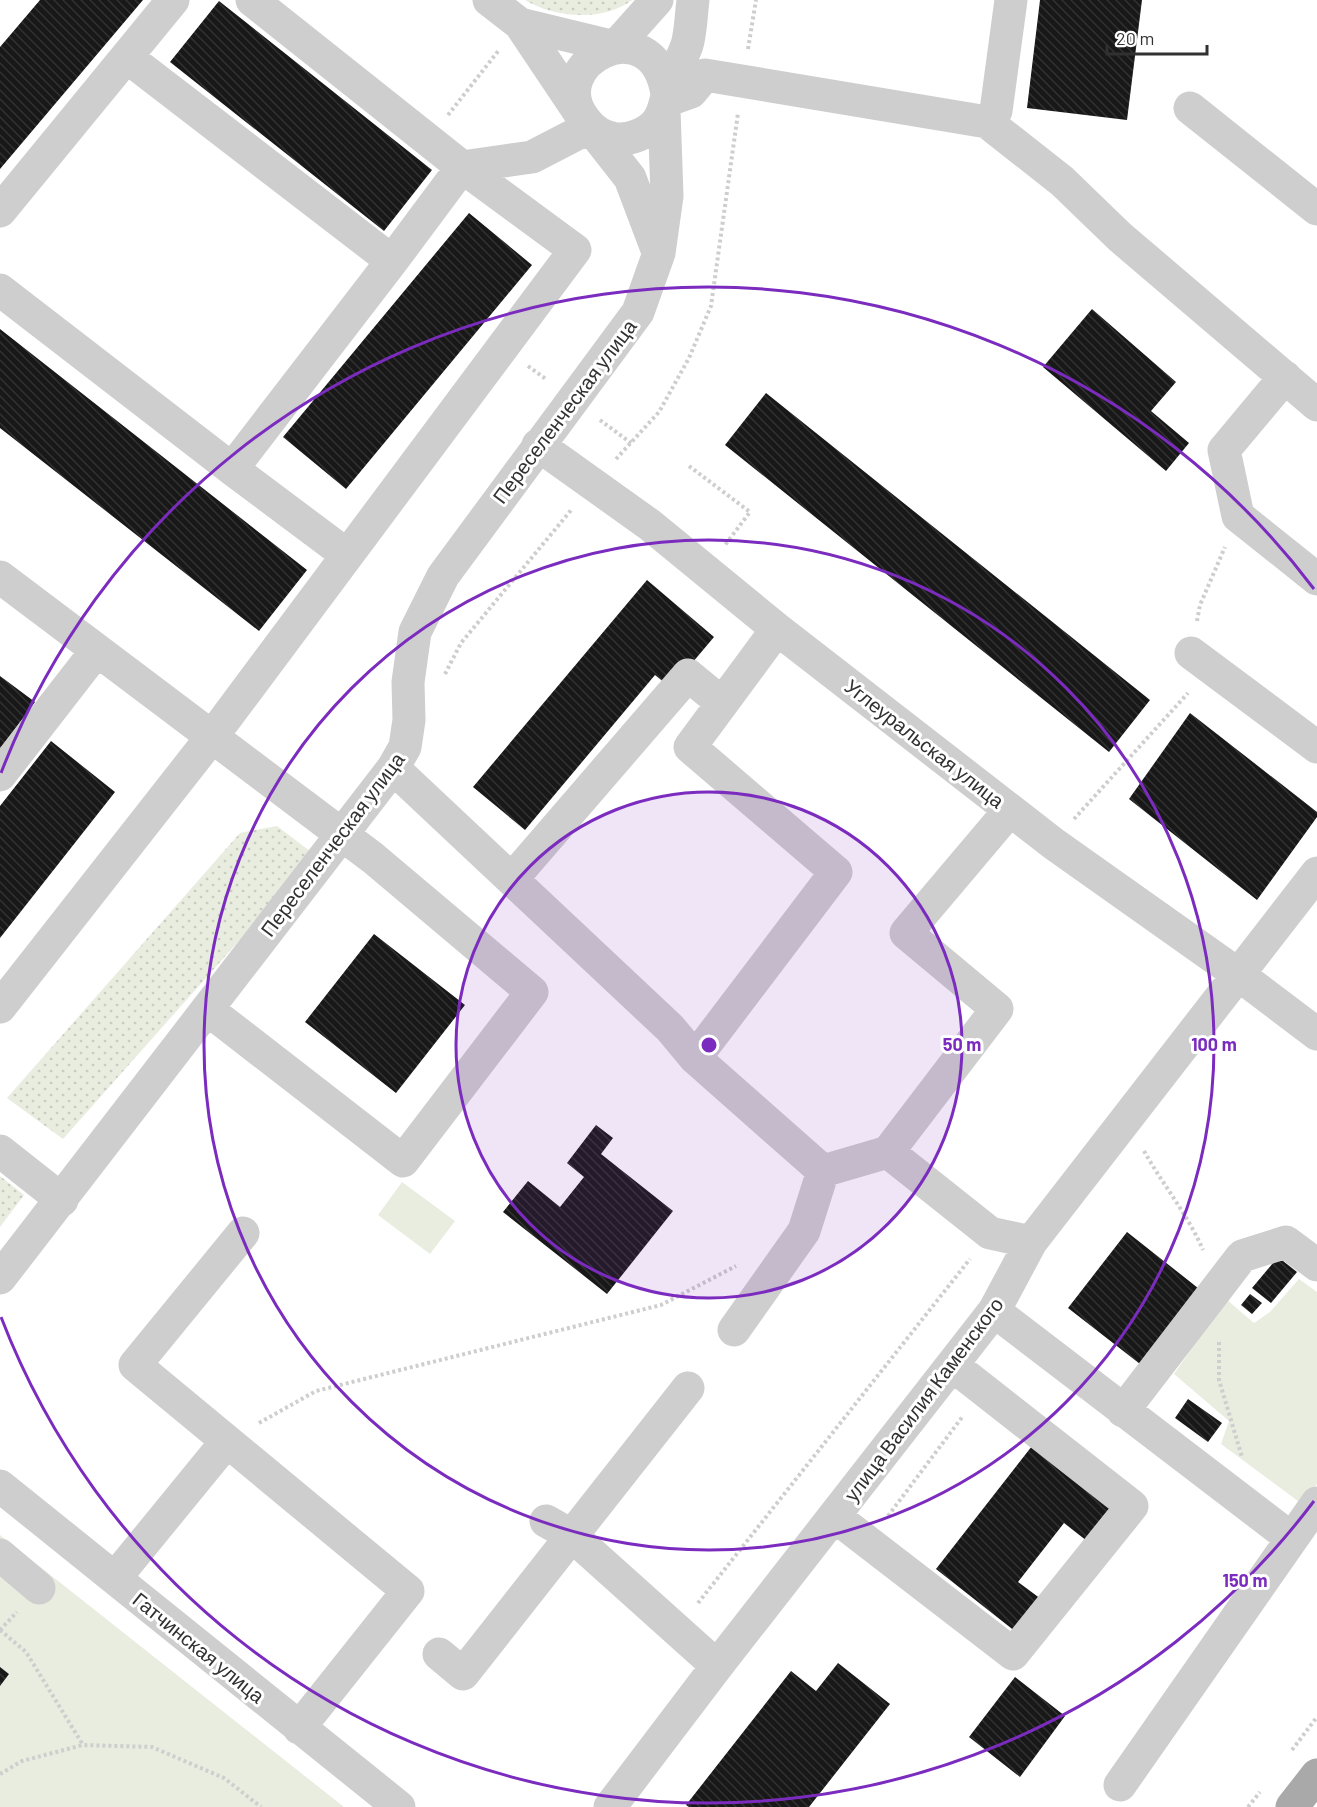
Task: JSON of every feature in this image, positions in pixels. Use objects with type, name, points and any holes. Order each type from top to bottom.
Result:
[{"type":"main road","points":[[1292,1807],[1317,1775]]},
{"type":"street","points":[[0,211],[173,0]]},
{"type":"street","points":[[0,1006],[211,738],[575,250],[462,167],[252,0]]},
{"type":"street","points":[[489,0],[520,24],[585,121],[630,178],[659,253]]},
{"type":"street","points":[[585,121],[576,86],[580,72],[589,60],[601,51],[615,47],[657,0]]},
{"type":"street","name":"Переселенческая улица","points":[[585,121],[602,135],[616,139],[631,138],[644,133],[656,123],[687,43],[693,0]]},
{"type":"street","points":[[996,111],[1011,0]]},
{"type":"street","name":"Переселенческая улица","points":[[0,1278],[393,768],[405,747],[409,720],[408,682],[415,632],[443,576],[638,312],[659,253],[667,196],[665,78],[657,64],[646,53],[520,24]]},
{"type":"street","points":[[128,57],[392,261]]},
{"type":"street","points":[[666,101],[691,92],[705,75],[987,122],[1062,181],[1120,237],[1317,405]]},
{"type":"street","points":[[1190,108],[1317,209]]},
{"type":"street","points":[[232,469],[462,167],[532,157],[585,121]]},
{"type":"street","points":[[0,290],[347,555]]},
{"type":"street","points":[[1285,377],[1224,450],[1238,516],[1317,579]]},
{"type":"street","name":"Углеуральская улица","points":[[538,445],[650,525],[777,629],[1054,844],[1239,975],[1317,1034]]},
{"type":"street","points":[[0,577],[341,835],[532,992],[403,1161],[207,1009]]},
{"type":"street","points":[[695,1058],[836,873],[690,747],[777,629]]},
{"type":"street","points":[[0,775],[97,650]]},
{"type":"street","points":[[1191,653],[1317,747]]},
{"type":"street","points":[[512,879],[688,675],[722,703]]},
{"type":"street","points":[[393,768],[670,1028],[695,1058],[823,1171]]},
{"type":"street","points":[[823,1171],[888,1152],[997,1009],[906,933],[1010,810]]},
{"type":"street","name":"улица Василия Каменского","points":[[610,1807],[994,1311],[1031,1242],[1317,873]]},
{"type":"street","points":[[0,1151],[62,1200]]},
{"type":"street","points":[[888,1152],[990,1233],[1031,1242]]},
{"type":"street","points":[[734,1330],[804,1231],[823,1171]]},
{"type":"street","points":[[243,1233],[135,1365],[408,1591],[299,1728]]},
{"type":"street","points":[[1123,1411],[1242,1256],[1286,1242],[1317,1266]]},
{"type":"street","points":[[994,1311],[1291,1538]]},
{"type":"street","points":[[834,1516],[1013,1654],[1132,1506],[952,1365]]},
{"type":"street","points":[[439,1654],[463,1674],[558,1528],[688,1388]]},
{"type":"street","points":[[112,1576],[124,1567],[227,1442]]},
{"type":"street","name":"Гатчинская улица","points":[[0,1486],[399,1807]]},
{"type":"street","points":[[1120,1785],[1317,1503]]},
{"type":"street","points":[[558,1528],[717,1666]]},
{"type":"street","points":[[0,1554],[39,1588]]},
{"type":"path","points":[[742,82],[756,0]]},
{"type":"path","points":[[429,140],[520,24]]},
{"type":"path","points":[[689,466],[750,512],[724,545]]},
{"type":"path","points":[[1054,844],[1192,689],[1191,653],[1200,605],[1238,516]]},
{"type":"path","points":[[677,1630],[990,1233]]},
{"type":"path","points":[[227,1442],[316,1391],[661,1305],[742,1263]]},
{"type":"path","points":[[868,1542],[983,1389]]},
{"type":"path","points":[[0,1630],[26,1652],[83,1745]]},
{"type":"path","points":[[0,1774],[22,1761],[83,1745],[152,1748],[224,1778],[261,1807]]},
{"type":"shaded area","points":[[525,0],[632,0],[608,12],[579,15],[550,11]]},
{"type":"shaded area","points":[[277,826],[315,855],[63,1139],[7,1098],[240,833]]},
{"type":"shaded area","points":[[0,1176],[24,1195],[0,1227]]},
{"type":"shaded area","points":[[402,1182],[455,1221],[430,1254],[378,1215]]},
{"type":"shaded area","points":[[1299,1279],[1317,1292],[1317,1484],[1302,1504],[1221,1444],[1229,1421],[1174,1374],[1226,1299],[1254,1323],[1270,1312]]},
{"type":"shaded area","points":[[0,1535],[344,1807],[0,1807]]},
{"type":"building","points":[[40,0],[143,0],[0,169],[0,47]]},
{"type":"building","points":[[1040,0],[1142,0],[1127,120],[1027,108]]},
{"type":"building","points":[[219,1],[432,170],[384,231],[170,62]]},
{"type":"building","points":[[469,213],[532,265],[346,489],[283,437]]},
{"type":"building","points":[[1092,309],[1176,382],[1151,411],[1189,443],[1166,471],[1043,367]]},
{"type":"building","points":[[0,329],[307,570],[259,631],[0,428]]},
{"type":"building","points":[[766,393],[1150,700],[1109,752],[725,445]]},
{"type":"building","points":[[647,580],[714,637],[671,688],[655,675],[525,830],[473,787]]},
{"type":"building","points":[[0,676],[35,702],[0,749]]},
{"type":"building","points":[[1190,713],[1317,812],[1317,817],[1257,900],[1129,799]]},
{"type":"building","points":[[51,741],[115,792],[0,938],[0,806]]},
{"type":"building","points":[[374,934],[465,1005],[396,1093],[305,1022]]},
{"type":"building","points":[[596,1125],[613,1138],[601,1154],[673,1211],[607,1294],[503,1212],[528,1181],[560,1207],[584,1177],[567,1163]]},
{"type":"building","points":[[1127,1232],[1198,1288],[1140,1364],[1068,1308]]},
{"type":"building","points":[[1278,1257],[1297,1272],[1271,1303],[1252,1288]]},
{"type":"building","points":[[1250,1294],[1262,1303],[1252,1314],[1241,1305]]},
{"type":"building","points":[[1188,1399],[1222,1423],[1208,1442],[1175,1418]]},
{"type":"building","points":[[1032,1446],[1112,1509],[1087,1541],[1064,1523],[1018,1582],[1041,1599],[1016,1632],[936,1569]]},
{"type":"building","points":[[838,1663],[890,1704],[809,1807],[689,1807],[686,1805],[791,1671],[816,1691]]},
{"type":"building","points":[[0,1667],[9,1674],[0,1686]]},
{"type":"building","points":[[1015,1677],[1065,1716],[1020,1777],[969,1737]]}]
